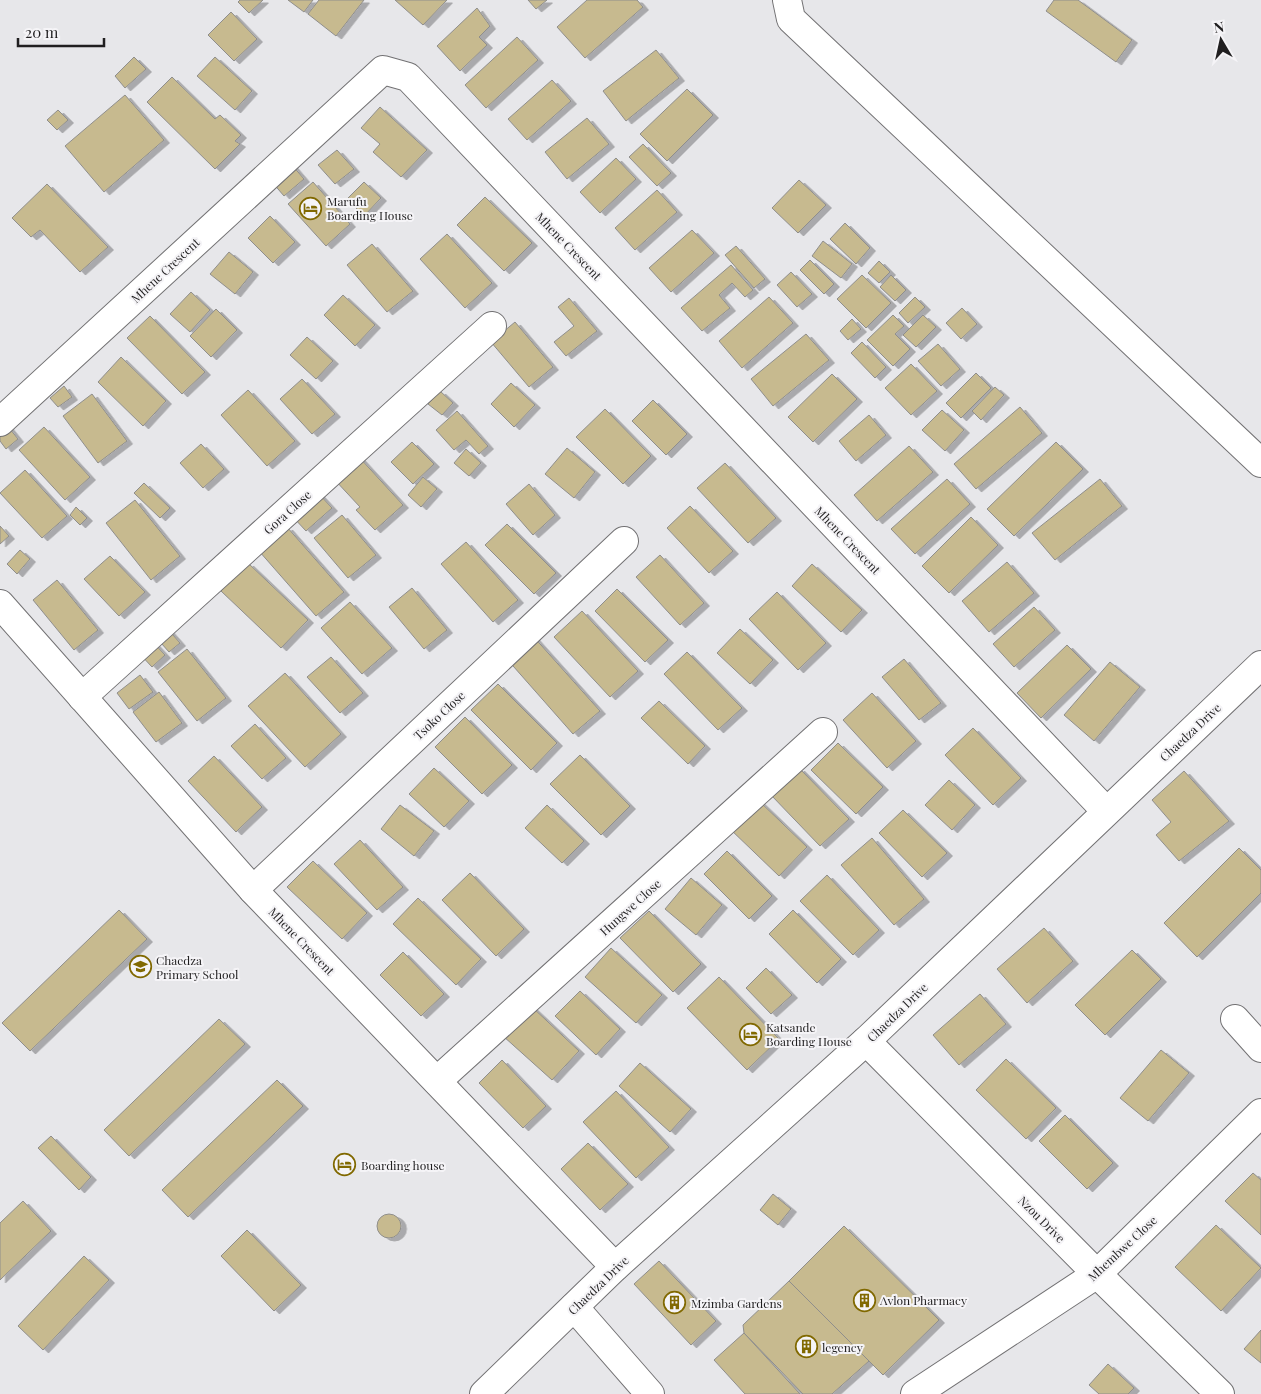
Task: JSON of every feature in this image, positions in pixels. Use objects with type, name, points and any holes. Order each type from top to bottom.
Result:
[{"type":"street","points":[[786,0],[791,19],[1261,463]]},
{"type":"street","name":"Mhene Crescent","points":[[0,422],[383,70],[408,77],[1106,811]]},
{"type":"street","name":"Gora Close","points":[[82,697],[492,326]]},
{"type":"street","name":"Tsoko Close","points":[[253,890],[624,541]]},
{"type":"street","name":"Mhene Crescent","points":[[0,604],[253,890],[615,1267]]},
{"type":"street","name":"Chaedza Drive","points":[[484,1394],[615,1267],[866,1041],[1261,665]]},
{"type":"street","name":"Hungwe Close","points":[[438,1081],[823,732]]},
{"type":"street","points":[[1235,1019],[1261,1048]]},
{"type":"street","name":"Nzou Drive","points":[[866,1041],[1097,1274],[1220,1394]]},
{"type":"street","name":"Mhembwe Close","points":[[915,1394],[1097,1274],[1261,1113]]},
{"type":"street","points":[[574,1308],[650,1394]]},
{"type":"building","points":[[240,0],[263,0],[249,13],[238,2]]},
{"type":"building","points":[[288,0],[313,0],[304,12]]},
{"type":"building","points":[[319,0],[364,0],[336,36],[308,14]]},
{"type":"building","points":[[395,0],[447,0],[423,25]]},
{"type":"building","points":[[528,0],[547,0],[536,9]]},
{"type":"building","points":[[587,0],[637,0],[643,7],[585,58],[557,27]]},
{"type":"building","points":[[1054,0],[1078,0],[1132,40],[1116,62],[1046,11]]},
{"type":"building","points":[[477,8],[490,26],[479,37],[487,45],[460,71],[437,46]]},
{"type":"building","points":[[231,12],[257,39],[234,61],[208,35]]},
{"type":"building","points":[[517,37],[538,60],[486,108],[465,85]]},
{"type":"building","points":[[656,50],[679,78],[626,121],[603,91]]},
{"type":"building","points":[[134,57],[146,69],[125,88],[115,76]]},
{"type":"building","points":[[215,57],[252,91],[235,110],[197,76]]},
{"type":"building","points":[[172,77],[215,119],[220,115],[241,135],[235,141],[240,144],[215,169],[147,102]]},
{"type":"building","points":[[552,80],[571,101],[527,140],[508,119]]},
{"type":"building","points":[[687,89],[713,115],[667,161],[640,134]]},
{"type":"building","points":[[125,95],[164,140],[104,192],[65,146]]},
{"type":"building","points":[[380,107],[427,150],[401,177],[373,152],[380,144],[361,128]]},
{"type":"building","points":[[58,110],[68,120],[57,130],[47,120]]},
{"type":"building","points":[[587,118],[609,144],[567,179],[545,152]]},
{"type":"building","points":[[643,144],[671,173],[657,186],[629,157]]},
{"type":"building","points":[[337,150],[354,169],[335,184],[318,165]]},
{"type":"building","points":[[616,158],[636,179],[600,213],[580,192]]},
{"type":"building","points":[[292,165],[304,179],[284,196],[272,182]]},
{"type":"building","points":[[799,180],[826,205],[798,233],[772,208]]},
{"type":"building","points":[[313,182],[350,224],[326,246],[288,204]]},
{"type":"building","points":[[364,182],[381,198],[364,216],[347,199]]},
{"type":"building","points":[[47,184],[108,247],[80,272],[40,230],[31,237],[12,218]]},
{"type":"building","points":[[657,190],[677,212],[635,250],[615,228]]},
{"type":"building","points":[[485,197],[532,243],[504,271],[457,225]]},
{"type":"building","points":[[270,216],[295,242],[273,263],[248,238]]},
{"type":"building","points":[[845,223],[870,248],[856,264],[830,239]]},
{"type":"building","points":[[692,230],[714,253],[671,292],[649,268]]},
{"type":"building","points":[[447,234],[492,283],[465,308],[420,259]]},
{"type":"building","points":[[823,241],[852,264],[841,278],[812,256]]},
{"type":"building","points":[[372,244],[413,291],[387,312],[347,265]]},
{"type":"building","points":[[736,246],[765,279],[754,288],[725,255]]},
{"type":"building","points":[[229,252],[253,272],[235,294],[210,274]]},
{"type":"building","points":[[810,260],[834,284],[824,294],[800,270]]},
{"type":"building","points":[[879,261],[890,272],[879,283],[868,273]]},
{"type":"building","points":[[731,265],[753,290],[745,297],[732,283],[719,295],[730,308],[702,331],[681,308]]},
{"type":"building","points":[[791,272],[812,294],[797,307],[777,285]]},
{"type":"building","points":[[862,275],[891,303],[866,328],[837,299]]},
{"type":"building","points":[[891,275],[906,290],[895,301],[880,287]]},
{"type":"building","points":[[191,292],[210,310],[190,332],[170,314]]},
{"type":"building","points":[[343,295],[375,325],[355,346],[324,315]]},
{"type":"building","points":[[769,297],[793,323],[742,368],[719,341]]},
{"type":"building","points":[[915,297],[925,307],[908,323],[899,313]]},
{"type":"building","points":[[569,298],[597,331],[566,356],[554,342],[574,326],[558,307]]},
{"type":"building","points":[[962,308],[977,324],[961,339],[946,323]]},
{"type":"building","points":[[216,309],[237,330],[211,357],[190,336]]},
{"type":"building","points":[[893,315],[904,326],[895,334],[910,349],[893,366],[867,340]]},
{"type":"building","points":[[923,315],[936,327],[916,347],[903,335]]},
{"type":"building","points":[[150,316],[205,372],[182,394],[127,338]]},
{"type":"building","points":[[852,319],[861,329],[848,340],[840,331]]},
{"type":"building","points":[[515,322],[553,367],[529,387],[491,342]]},
{"type":"building","points":[[806,334],[829,360],[773,406],[751,379]]},
{"type":"building","points":[[307,337],[333,361],[316,379],[290,355]]},
{"type":"building","points":[[862,342],[886,367],[875,378],[851,353]]},
{"type":"building","points":[[938,344],[960,369],[941,386],[918,361]]},
{"type":"building","points":[[121,357],[166,401],[143,426],[98,382]]},
{"type":"building","points":[[911,364],[937,391],[911,415],[885,388]]},
{"type":"building","points":[[976,373],[991,388],[961,418],[946,403]]},
{"type":"building","points":[[832,374],[857,399],[813,442],[788,417]]},
{"type":"building","points":[[302,379],[335,414],[312,434],[280,399]]},
{"type":"building","points":[[511,383],[535,405],[514,427],[491,404]]},
{"type":"building","points":[[64,386],[72,397],[58,407],[50,398]]},
{"type":"building","points":[[995,387],[1004,395],[981,420],[972,411]]},
{"type":"building","points":[[248,390],[295,441],[267,466],[221,415]]},
{"type":"building","points":[[440,391],[453,403],[442,415],[428,404]]},
{"type":"building","points":[[92,394],[127,441],[98,463],[63,416]]},
{"type":"building","points":[[653,400],[687,434],[666,455],[632,421]]},
{"type":"building","points":[[1020,407],[1042,433],[976,489],[954,464]]},
{"type":"building","points":[[605,409],[651,456],[623,484],[576,437]]},
{"type":"building","points":[[942,410],[964,430],[945,451],[922,430]]},
{"type":"building","points":[[457,411],[488,446],[479,454],[466,440],[454,450],[436,430]]},
{"type":"building","points":[[869,415],[886,435],[856,461],[839,441]]},
{"type":"building","points":[[6,424],[18,439],[6,449],[0,441],[0,429]]},
{"type":"building","points":[[44,427],[90,477],[65,500],[19,450]]},
{"type":"building","points":[[412,442],[434,464],[413,484],[391,462]]},
{"type":"building","points":[[1056,442],[1083,469],[1014,536],[987,509]]},
{"type":"building","points":[[201,444],[224,469],[203,488],[180,463]]},
{"type":"building","points":[[909,446],[933,472],[877,521],[854,495]]},
{"type":"building","points":[[567,448],[595,472],[574,498],[545,474]]},
{"type":"building","points":[[466,449],[481,463],[469,476],[454,463]]},
{"type":"building","points":[[359,457],[403,505],[375,530],[356,510],[360,507],[334,479]]},
{"type":"building","points":[[725,463],[776,518],[748,543],[697,488]]},
{"type":"building","points":[[25,470],[67,516],[42,538],[0,493]]},
{"type":"building","points":[[423,477],[437,489],[421,507],[408,495]]},
{"type":"building","points":[[947,479],[970,504],[915,554],[891,529]]},
{"type":"building","points":[[1100,479],[1122,506],[1055,560],[1032,533]]},
{"type":"building","points":[[144,483],[170,508],[160,518],[134,493]]},
{"type":"building","points":[[529,484],[555,515],[533,535],[506,504]]},
{"type":"building","points":[[319,494],[332,508],[306,531],[293,517]]},
{"type":"building","points":[[135,500],[180,556],[151,580],[106,523]]},
{"type":"building","points":[[690,506],[733,551],[709,573],[667,528]]},
{"type":"building","points":[[76,507],[87,518],[80,525],[70,515]]},
{"type":"building","points":[[342,515],[376,555],[348,578],[314,538]]},
{"type":"building","points":[[971,517],[998,545],[949,593],[922,566]]},
{"type":"building","points":[[507,524],[556,573],[534,594],[485,545]]},
{"type":"building","points":[[0,526],[9,536],[0,544]]},
{"type":"building","points":[[287,527],[344,592],[316,616],[259,551]]},
{"type":"building","points":[[466,542],[518,600],[493,622],[441,564]]},
{"type":"building","points":[[20,550],[30,559],[17,574],[7,564]]},
{"type":"building","points":[[660,555],[704,603],[680,625],[636,577]]},
{"type":"building","points":[[110,556],[145,592],[119,616],[84,579]]},
{"type":"building","points":[[1007,562],[1034,593],[989,632],[962,601]]},
{"type":"building","points":[[248,563],[308,620],[281,648],[221,591]]},
{"type":"building","points":[[812,564],[862,610],[841,632],[792,586]]},
{"type":"building","points":[[57,580],[98,630],[74,650],[33,600]]},
{"type":"building","points":[[412,588],[447,630],[424,649],[389,607]]},
{"type":"building","points":[[617,589],[668,640],[645,662],[595,611]]},
{"type":"building","points":[[777,592],[826,643],[798,670],[749,619]]},
{"type":"building","points":[[350,602],[392,648],[362,674],[321,628]]},
{"type":"building","points":[[1034,607],[1055,630],[1014,667],[993,644]]},
{"type":"building","points":[[582,611],[638,671],[610,697],[554,637]]},
{"type":"building","points":[[165,626],[180,643],[169,652],[154,635]]},
{"type":"building","points":[[740,629],[773,660],[750,684],[717,653]]},
{"type":"building","points":[[532,635],[600,711],[573,734],[506,658]]},
{"type":"building","points":[[152,641],[165,655],[152,667],[139,653]]},
{"type":"building","points":[[1067,645],[1091,669],[1041,718],[1017,693]]},
{"type":"building","points":[[187,649],[226,698],[197,721],[158,672]]},
{"type":"building","points":[[687,652],[742,708],[718,730],[664,674]]},
{"type":"building","points":[[331,657],[363,693],[340,713],[307,677]]},
{"type":"building","points":[[904,659],[941,703],[919,720],[882,677]]},
{"type":"building","points":[[1110,662],[1140,687],[1094,741],[1064,715]]},
{"type":"building","points":[[285,673],[341,734],[305,767],[248,706]]},
{"type":"building","points":[[140,675],[153,692],[129,709],[117,693]]},
{"type":"building","points":[[498,684],[557,743],[531,770],[471,710]]},
{"type":"building","points":[[159,692],[182,723],[156,742],[133,712]]},
{"type":"building","points":[[872,693],[916,741],[887,768],[843,720]]},
{"type":"building","points":[[659,701],[705,746],[688,764],[641,718]]},
{"type":"building","points":[[465,717],[512,765],[482,794],[435,747]]},
{"type":"building","points":[[255,724],[286,758],[262,779],[231,746]]},
{"type":"building","points":[[973,728],[1021,778],[993,805],[945,755]]},
{"type":"building","points":[[838,743],[883,787],[856,814],[811,770]]},
{"type":"building","points":[[580,755],[630,806],[601,835],[550,784]]},
{"type":"building","points":[[214,756],[262,807],[236,832],[188,781]]},
{"type":"building","points":[[434,768],[469,801],[444,827],[409,794]]},
{"type":"building","points":[[799,768],[849,819],[820,846],[771,795]]},
{"type":"building","points":[[1184,771],[1229,821],[1179,861],[1156,835],[1171,822],[1152,800]]},
{"type":"building","points":[[949,780],[975,805],[952,830],[925,805]]},
{"type":"building","points":[[757,799],[807,847],[779,876],[729,828]]},
{"type":"building","points":[[400,805],[434,831],[414,856],[381,829]]},
{"type":"building","points":[[547,805],[584,841],[562,863],[525,828]]},
{"type":"building","points":[[903,810],[947,853],[922,877],[879,833]]},
{"type":"building","points":[[872,838],[924,899],[894,925],[841,865]]},
{"type":"building","points":[[360,840],[403,887],[377,910],[334,864]]},
{"type":"building","points":[[1239,848],[1261,870],[1261,893],[1197,957],[1164,923]]},
{"type":"building","points":[[727,851],[772,896],[749,919],[704,874]]},
{"type":"building","points":[[313,861],[367,913],[342,939],[287,887]]},
{"type":"building","points":[[470,873],[524,929],[496,956],[442,900]]},
{"type":"building","points":[[827,875],[879,930],[853,955],[800,901]]},
{"type":"building","points":[[691,878],[722,905],[696,935],[665,909]]},
{"type":"building","points":[[418,898],[481,959],[456,985],[393,924]]},
{"type":"building","points":[[119,910],[147,939],[30,1051],[2,1023]]},
{"type":"building","points":[[793,910],[841,959],[817,983],[769,934]]},
{"type":"building","points":[[649,911],[701,964],[673,992],[620,938]]},
{"type":"building","points":[[1044,928],[1073,961],[1027,1003],[997,969]]},
{"type":"building","points":[[611,948],[662,995],[636,1023],[585,977]]},
{"type":"building","points":[[1132,950],[1161,979],[1105,1035],[1075,1005]]},
{"type":"building","points":[[403,952],[444,994],[421,1016],[380,975]]},
{"type":"building","points":[[766,968],[792,995],[771,1014],[746,988]]},
{"type":"building","points":[[719,977],[779,1039],[747,1070],[687,1008]]},
{"type":"building","points":[[580,991],[620,1029],[596,1055],[555,1016]]},
{"type":"building","points":[[980,994],[1006,1024],[959,1065],[933,1035]]},
{"type":"building","points":[[531,1006],[579,1051],[552,1080],[503,1036]]},
{"type":"building","points":[[219,1019],[245,1044],[129,1156],[104,1130]]},
{"type":"building","points":[[1161,1050],[1189,1073],[1148,1121],[1120,1098]]},
{"type":"building","points":[[1006,1059],[1056,1108],[1026,1139],[976,1090]]},
{"type":"building","points":[[502,1060],[546,1106],[523,1128],[479,1083]]},
{"type":"building","points":[[640,1063],[691,1109],[670,1132],[619,1086]]},
{"type":"building","points":[[277,1080],[303,1106],[188,1217],[162,1190]]},
{"type":"building","points":[[616,1091],[669,1147],[636,1178],[583,1122]]},
{"type":"building","points":[[1065,1115],[1113,1163],[1087,1189],[1039,1141]]},
{"type":"building","points":[[51,1136],[91,1177],[79,1190],[38,1148]]},
{"type":"building","points":[[588,1143],[628,1184],[600,1210],[561,1169]]},
{"type":"building","points":[[1253,1173],[1261,1180],[1261,1235],[1225,1201]]},
{"type":"building","points":[[773,1194],[791,1209],[778,1225],[760,1210]]},
{"type":"building","points":[[23,1201],[51,1231],[0,1280],[0,1223]]},
{"type":"building","points":[[389,1214],[398,1217],[401,1226],[398,1235],[389,1238],[380,1235],[377,1226],[380,1217]]},
{"type":"building","points":[[1216,1225],[1261,1268],[1221,1311],[1175,1267]]},
{"type":"building","name":"Avlon Pharmacy","points":[[844,1226],[939,1320],[883,1375],[789,1281]]},
{"type":"building","points":[[247,1230],[301,1285],[274,1311],[221,1256]]},
{"type":"building","points":[[84,1256],[109,1280],[43,1350],[18,1326]]},
{"type":"building","name":"Mzimba Gardens","points":[[659,1261],[716,1321],[691,1345],[634,1284]]},
{"type":"building","name":"legency","points":[[789,1281],[869,1361],[832,1394],[803,1394],[744,1333],[743,1325]]},
{"type":"building","points":[[1261,1330],[1261,1363],[1244,1349]]},
{"type":"building","points":[[744,1333],[800,1394],[745,1394],[714,1360]]},
{"type":"building","points":[[1108,1364],[1134,1388],[1128,1394],[1099,1394],[1089,1385]]},
{"type":"place","name":"Marufu Boarding House","points":[[311,208]]},
{"type":"place","name":"Chaedza Primary School","points":[[140,967]]},
{"type":"place","name":"Katsande Boarding House","points":[[750,1034]]},
{"type":"place","name":"Boarding house","points":[[345,1165]]},
{"type":"place","name":"Avlon Pharmacy","points":[[864,1300]]},
{"type":"place","name":"Mzimba Gardens","points":[[675,1303]]},
{"type":"place","name":"legency","points":[[806,1347]]}]
